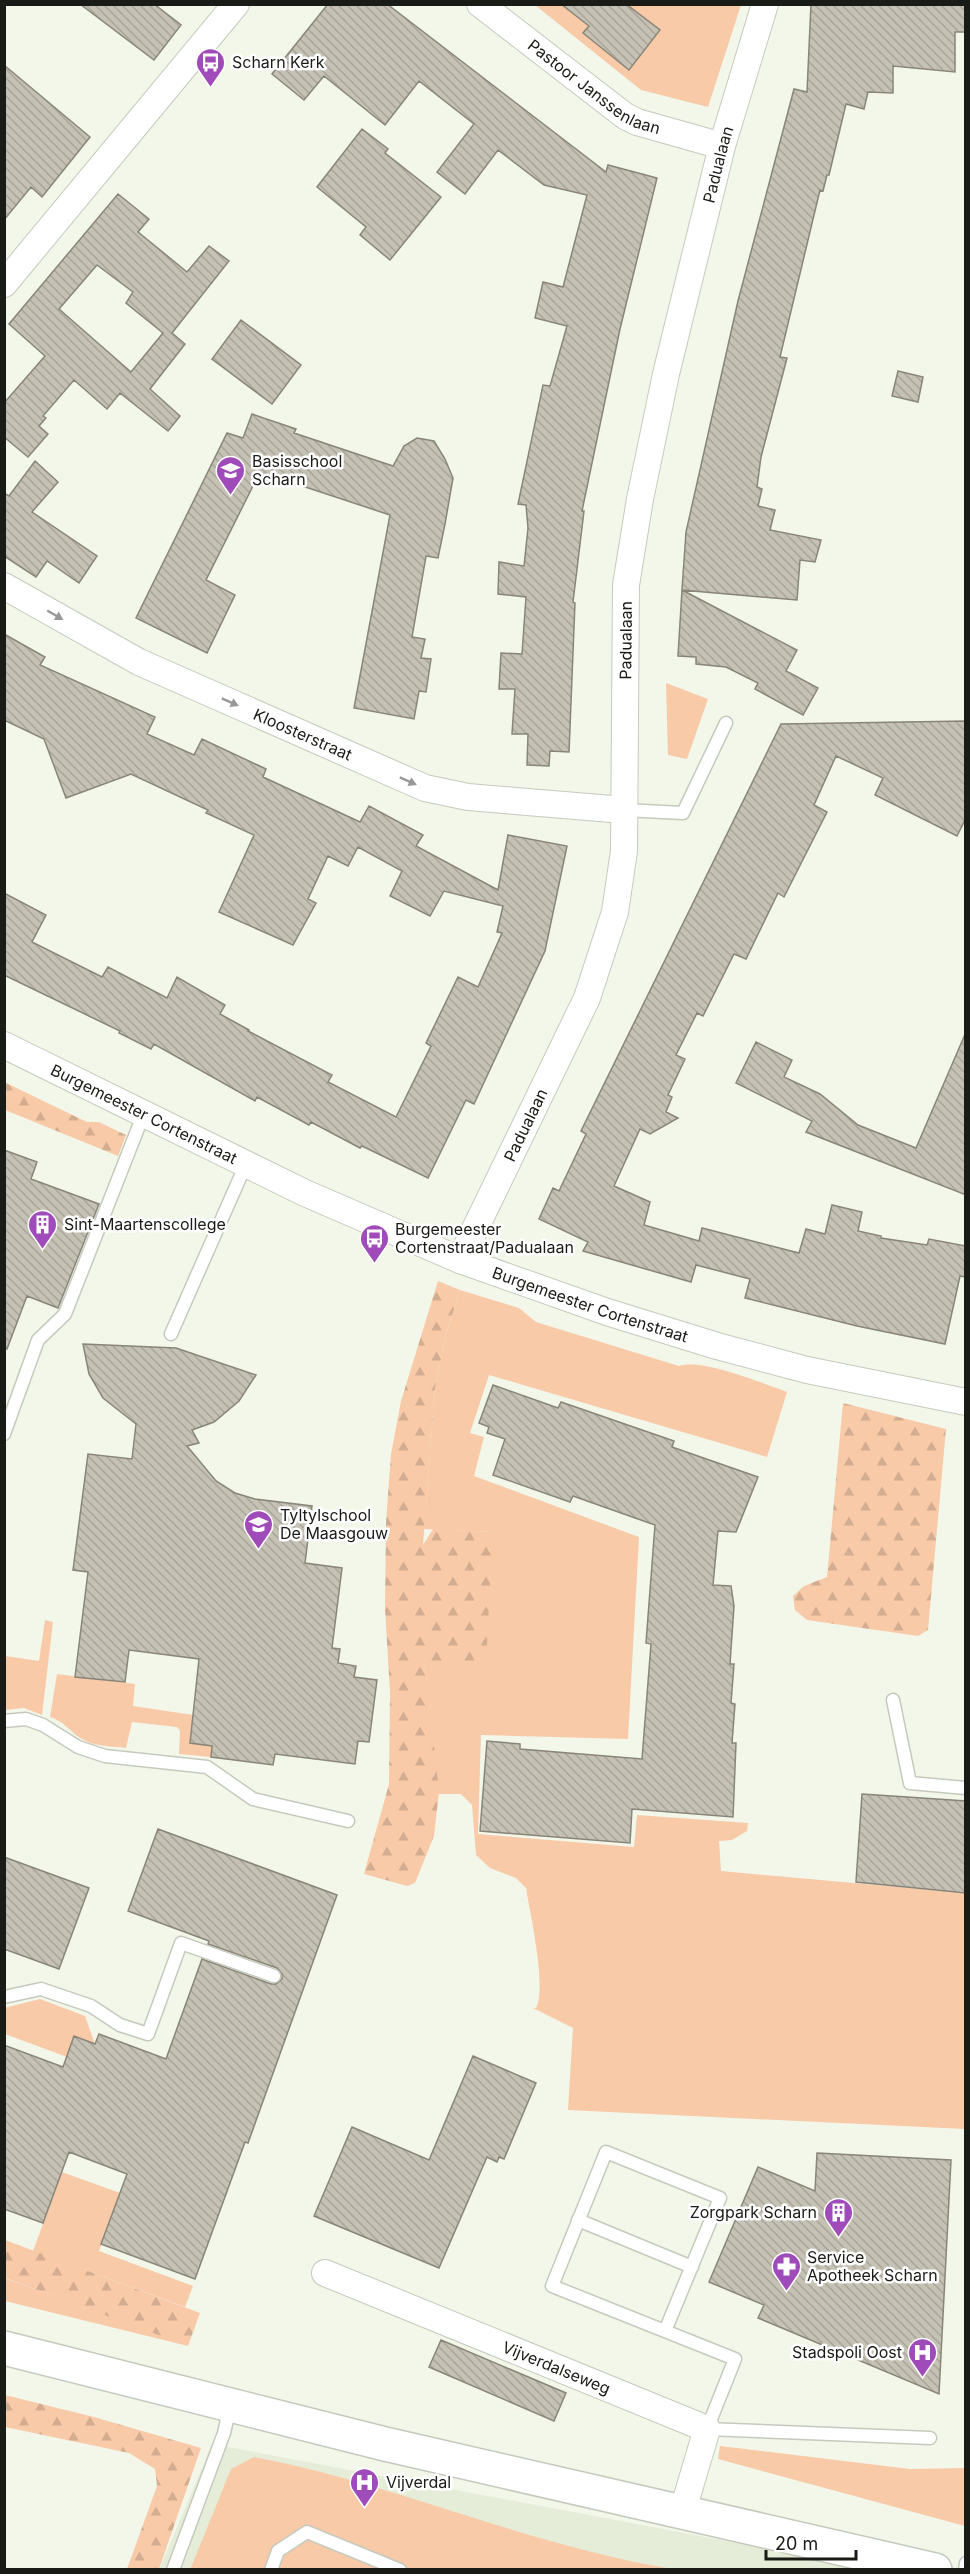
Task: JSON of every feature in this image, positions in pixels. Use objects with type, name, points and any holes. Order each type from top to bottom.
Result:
[{"type":"main road","points":[[4,2349],[231,2406],[682,2513],[935,2570]]},
{"type":"street","points":[[4,284],[236,4]]},
{"type":"street","name":"Pastoor Janssenlaan","points":[[480,4],[625,116],[637,122],[722,146]]},
{"type":"street","name":"Padualaan","points":[[460,1260],[577,1019],[596,974],[621,883],[624,851],[626,585],[640,499],[666,374],[722,146],[765,4]]},
{"type":"street","name":"Kloosterstraat","points":[[4,586],[139,662],[425,788],[468,797],[624,810]]},
{"type":"street","name":"Burgemeester Cortenstraat","points":[[4,1045],[362,1219],[460,1260],[607,1312],[717,1346],[807,1370],[966,1402]]},
{"type":"street","name":"Vijverdalseweg","points":[[325,2273],[707,2430]]},
{"type":"street","points":[[682,2513],[707,2430]]},
{"type":"lane","points":[[624,810],[683,813],[726,723]]},
{"type":"lane","points":[[4,1434],[38,1340],[65,1314],[144,1113]]},
{"type":"lane","points":[[171,1334],[246,1164]]},
{"type":"lane","points":[[892,1700],[910,1783],[966,1788]]},
{"type":"lane","points":[[4,1721],[26,1719],[43,1725],[78,1747],[105,1756],[207,1767],[253,1799],[348,1821]]},
{"type":"lane","points":[[4,1997],[41,1989],[91,2006],[120,2025],[148,2034],[181,1943],[274,1976]]},
{"type":"lane","points":[[665,2331],[720,2198],[606,2152],[552,2286],[735,2359],[707,2430],[930,2438]]},
{"type":"lane","points":[[578,2220],[692,2267]]},
{"type":"lane","points":[[176,2569],[224,2433],[231,2406]]},
{"type":"lane","points":[[271,2570],[278,2551],[307,2532],[400,2570]]},
{"type":"lane","points":[[965,2570],[966,2563]]},
{"type":"shaded area","name":"Vijverdal","points":[[212,2444],[875,2569],[159,2570]]},
{"type":"green space","points":[[535,5],[741,5],[708,107],[641,90]]},
{"type":"green space","points":[[666,683],[708,699],[687,759],[668,755]]},
{"type":"green space","points":[[4,1082],[87,1122],[99,1122],[126,1135],[118,1156],[5,1110]]},
{"type":"green space","points":[[438,1281],[460,1290],[446,1335],[435,1388],[423,1545],[433,1529],[493,1532],[486,1663],[425,1664],[439,1792],[434,1836],[415,1883],[407,1886],[364,1874],[389,1784],[390,1693],[385,1608],[386,1522],[391,1454],[401,1401]]},
{"type":"green space","points":[[460,1290],[519,1308],[536,1322],[679,1366],[689,1364],[717,1368],[787,1392],[767,1457],[489,1375],[470,1433],[484,1437],[474,1476],[639,1537],[628,1739],[481,1735],[478,1834],[634,1847],[637,1815],[748,1823],[747,1831],[732,1840],[719,1841],[721,1871],[965,1893],[965,2129],[568,2110],[573,2028],[533,2008],[536,2008],[539,1998],[540,1984],[526,1888],[516,1878],[490,1868],[476,1855],[472,1805],[461,1794],[438,1794],[425,1664],[492,1532],[424,1529],[435,1388],[446,1335]]},
{"type":"green space","points":[[843,1403],[946,1429],[928,1630],[918,1636],[807,1620],[795,1610],[793,1596],[804,1586],[827,1577]]},
{"type":"green space","points":[[45,1620],[53,1622],[42,1715],[24,1708],[5,1710],[5,1656],[39,1661]]},
{"type":"green space","points":[[57,1674],[135,1684],[133,1706],[193,1715],[190,1743],[212,1746],[211,1757],[179,1754],[180,1731],[177,1727],[132,1722],[126,1748],[87,1742],[50,1717]]},
{"type":"green space","points":[[40,1999],[85,2016],[95,2044],[74,2036],[67,2057],[5,2034],[4,2008]]},
{"type":"green space","points":[[62,2172],[120,2193],[99,2251],[193,2286],[185,2307],[33,2251]]},
{"type":"green space","points":[[5,2240],[200,2313],[188,2346],[5,2278]]},
{"type":"green space","points":[[4,2278],[181,2342],[188,2346],[5,2301]]},
{"type":"green space","points":[[5,2395],[94,2417],[201,2448],[159,2569],[127,2569],[157,2486],[155,2469],[129,2453],[5,2427]]},
{"type":"green space","points":[[720,2446],[910,2469],[965,2468],[965,2526],[718,2459]]},
{"type":"green space","name":"Vijverdal","points":[[254,2457],[359,2483],[567,2546],[673,2569],[190,2570],[231,2469]]},
{"type":"building","points":[[80,4],[154,4],[181,25],[154,60]]},
{"type":"building","points":[[328,4],[387,4],[606,172],[608,165],[657,178],[620,329],[582,511],[584,511],[573,602],[575,603],[569,752],[550,751],[549,766],[527,765],[528,734],[512,734],[515,689],[499,689],[501,653],[522,654],[526,597],[498,594],[499,562],[524,566],[528,528],[526,505],[518,504],[543,385],[550,386],[567,326],[535,318],[543,282],[563,287],[587,195],[544,185],[498,150],[465,194],[437,172],[474,124],[419,81],[385,125],[324,76],[304,100],[272,74]]},
{"type":"building","points":[[561,4],[626,4],[660,30],[629,70],[583,33],[589,26]]},
{"type":"building","points":[[811,4],[966,4],[966,32],[955,32],[955,72],[893,66],[893,93],[868,92],[864,109],[846,104],[829,175],[827,175],[823,191],[820,190],[780,357],[787,358],[761,457],[757,487],[762,489],[758,506],[775,510],[770,530],[821,540],[815,562],[800,560],[797,600],[682,590],[686,532],[738,301],[794,89],[807,92]]},
{"type":"building","points":[[4,65],[90,137],[42,197],[31,187],[4,220]]},
{"type":"building","points":[[362,129],[388,149],[385,153],[441,197],[390,260],[360,235],[366,227],[317,187]]},
{"type":"building","points":[[118,194],[149,219],[138,232],[187,272],[209,246],[229,261],[172,333],[185,344],[150,389],[180,416],[168,431],[120,393],[107,409],[74,380],[43,416],[46,418],[39,426],[48,434],[28,457],[4,437],[4,403],[45,356],[9,324]],"holes":[[[97,265],[133,292],[126,303],[163,333],[131,372],[59,309]]]},
{"type":"building","points":[[241,320],[301,365],[272,404],[212,359]]},
{"type":"building","points":[[898,371],[923,377],[918,402],[892,396]]},
{"type":"building","points":[[252,414],[296,429],[294,433],[393,466],[404,446],[417,438],[434,441],[445,459],[453,478],[445,524],[438,558],[426,556],[412,637],[425,639],[421,658],[431,659],[426,692],[419,691],[414,719],[354,708],[390,515],[272,476],[268,486],[255,482],[206,580],[235,595],[207,653],[136,618],[227,433],[243,438]]},
{"type":"building","points":[[35,461],[58,482],[32,512],[97,556],[79,583],[47,561],[36,577],[4,556],[4,493],[9,496]]},
{"type":"building","points":[[682,590],[797,650],[786,671],[818,688],[803,715],[755,689],[758,683],[726,667],[696,664],[696,657],[678,656]]},
{"type":"building","points":[[4,634],[45,657],[40,665],[155,717],[147,734],[194,755],[202,739],[266,769],[263,777],[360,822],[369,806],[423,835],[416,846],[498,890],[508,835],[567,846],[545,951],[474,1104],[466,1100],[428,1178],[362,1146],[360,1148],[311,1122],[309,1125],[257,1097],[255,1101],[154,1044],[151,1049],[119,1033],[120,1031],[4,975],[4,893],[46,915],[32,942],[102,977],[108,967],[167,998],[177,977],[225,1005],[220,1014],[332,1075],[328,1082],[396,1117],[431,1046],[426,1043],[458,977],[478,987],[502,933],[497,932],[503,906],[444,891],[430,916],[390,896],[402,871],[358,847],[348,866],[328,856],[308,899],[316,903],[293,945],[219,912],[254,835],[206,813],[208,810],[131,774],[66,798],[44,739],[4,720]]},
{"type":"building","points":[[966,721],[966,818],[957,836],[875,795],[883,778],[836,756],[814,805],[827,812],[784,897],[778,893],[746,959],[734,954],[703,1016],[697,1013],[676,1055],[685,1059],[668,1095],[672,1097],[666,1112],[678,1118],[650,1134],[640,1129],[614,1186],[650,1202],[644,1225],[699,1241],[702,1228],[799,1253],[806,1229],[825,1234],[832,1205],[862,1212],[858,1231],[881,1236],[881,1238],[927,1245],[929,1239],[966,1246],[966,1277],[960,1276],[945,1344],[857,1326],[745,1298],[750,1279],[696,1265],[691,1282],[583,1251],[588,1242],[539,1219],[553,1188],[559,1191],[586,1134],[581,1131],[781,724]]},
{"type":"building","points":[[966,1032],[966,1195],[806,1132],[812,1121],[736,1083],[756,1042],[792,1060],[784,1077],[820,1094],[858,1125],[916,1148]]},
{"type":"building","name":"Sint-Maartenscollege","points":[[4,1150],[37,1162],[31,1179],[99,1204],[58,1308],[27,1296],[7,1349],[4,1348]]},
{"type":"building","points":[[83,1344],[176,1348],[256,1375],[239,1401],[214,1422],[192,1430],[199,1443],[187,1446],[216,1481],[235,1493],[255,1499],[312,1506],[305,1563],[342,1568],[332,1648],[340,1649],[338,1663],[356,1666],[354,1677],[377,1680],[369,1742],[358,1741],[355,1764],[275,1754],[273,1765],[211,1757],[212,1746],[190,1743],[199,1659],[129,1650],[125,1682],[75,1677],[88,1572],[73,1570],[88,1454],[132,1459],[136,1424],[103,1398],[89,1374]]},
{"type":"building","points":[[493,1385],[558,1408],[561,1402],[674,1441],[672,1447],[758,1477],[736,1532],[718,1531],[713,1585],[731,1586],[734,1606],[730,1664],[734,1664],[731,1703],[735,1704],[732,1743],[736,1743],[733,1817],[632,1809],[630,1843],[480,1831],[487,1741],[520,1744],[520,1749],[642,1759],[651,1644],[646,1643],[655,1525],[573,1496],[570,1502],[493,1475],[505,1439],[487,1433],[489,1427],[479,1423]]},
{"type":"building","points":[[862,1794],[966,1801],[966,1893],[856,1882]]},
{"type":"building","points":[[158,1829],[337,1895],[248,2143],[245,2142],[195,2279],[101,2244],[127,2174],[69,2152],[43,2223],[4,2209],[4,2045],[63,2067],[74,2036],[95,2044],[99,2034],[166,2059],[202,1959],[271,1984],[276,1984],[282,1979],[282,1974],[277,1968],[208,1944],[209,1941],[128,1911]]},
{"type":"building","points":[[4,1857],[89,1888],[59,1969],[4,1949]]},
{"type":"building","points":[[473,2056],[536,2083],[504,2159],[499,2157],[497,2162],[487,2157],[439,2268],[314,2216],[352,2127],[429,2160]]},
{"type":"building","name":"Zorgpark Scharn","points":[[817,2153],[951,2160],[939,2394],[758,2318],[764,2305],[709,2282],[758,2167],[815,2191]]},
{"type":"building","points":[[441,2340],[566,2393],[554,2421],[429,2367]]},
{"type":"place","name":"Scharn Kerk","points":[[211,88]]},
{"type":"place","name":"Basisschool Scharn","points":[[231,496]]},
{"type":"place","name":"Sint-Maartenscollege","points":[[43,1250]]},
{"type":"place","name":"Burgemeester Cortenstraat/Padualaan","points":[[374,1264]]},
{"type":"place","name":"Tyltylschool De Maasgouw","points":[[259,1550]]},
{"type":"place","name":"Zorgpark Scharn","points":[[838,2238]]},
{"type":"place","name":"Service Apotheek Scharn","points":[[786,2292]]},
{"type":"place","name":"Stadspoli Oost","points":[[923,2378]]},
{"type":"place","name":"Vijverdal","points":[[365,2508]]}]
